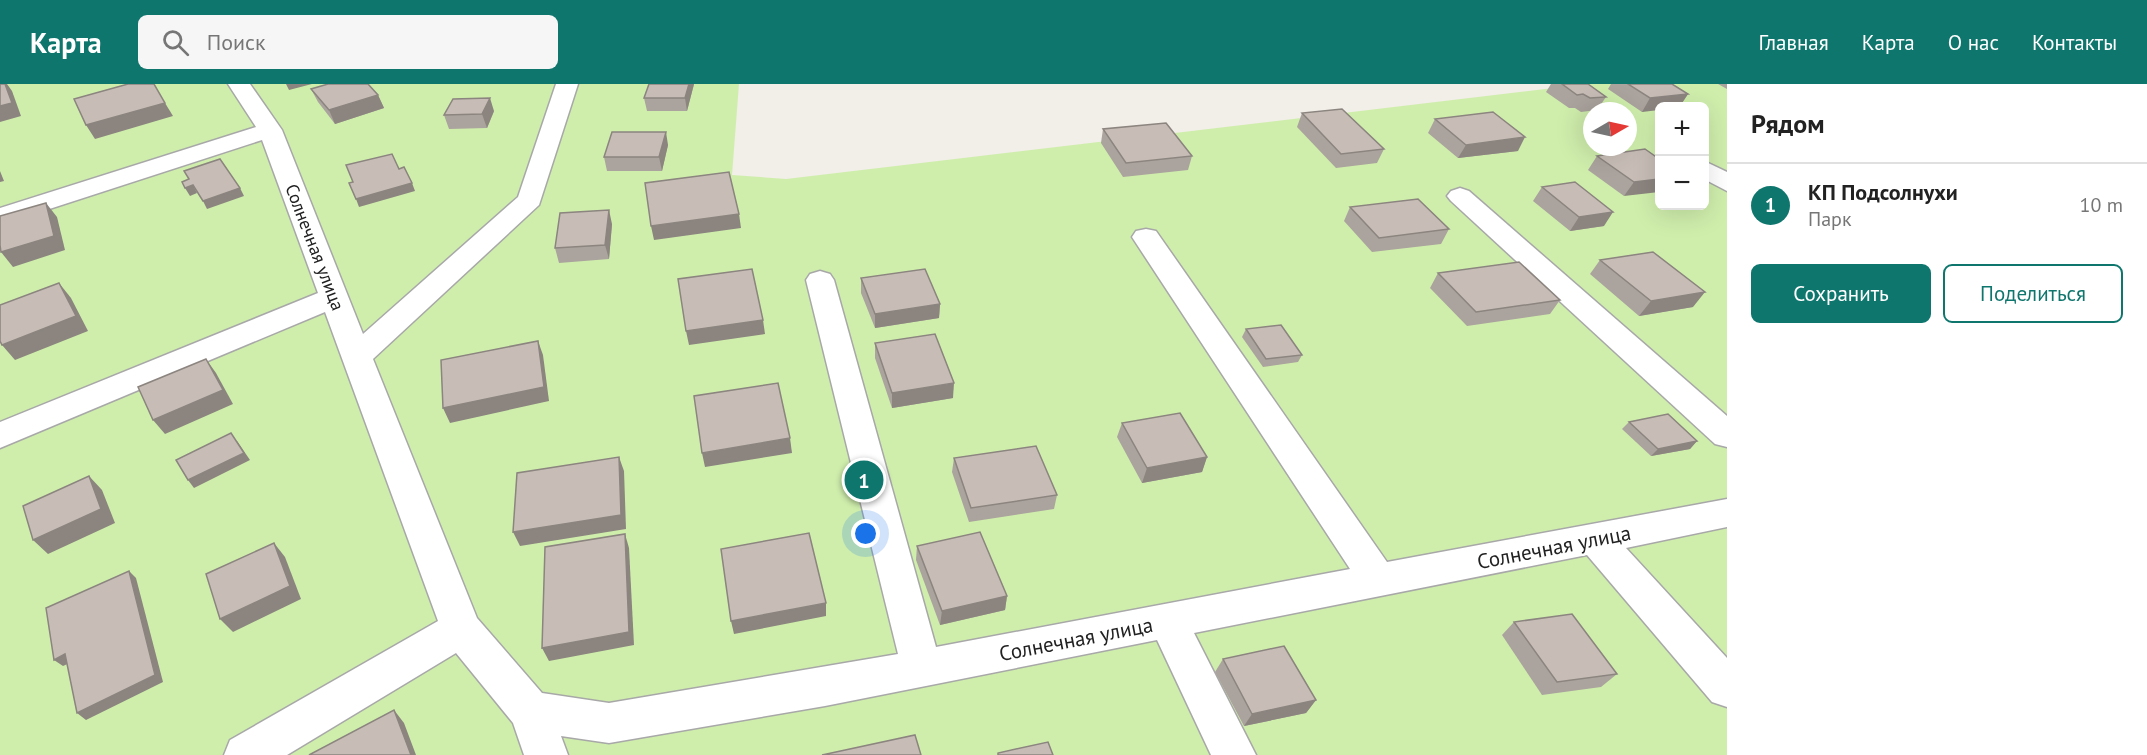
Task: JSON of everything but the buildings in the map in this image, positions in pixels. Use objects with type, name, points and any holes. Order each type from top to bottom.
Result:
[{"type":"street","name":"Солнечная улица","points":[[239,84],[270,130],[461,628],[531,712],[609,723],[922,669],[1727,513]]},
{"type":"street","points":[[357,357],[530,200],[567,84]]},
{"type":"street","points":[[0,216],[270,130]]},
{"type":"street","points":[[1709,171],[1727,183]]},
{"type":"street","points":[[1460,196],[1727,435]]},
{"type":"street","points":[[1146,237],[1378,580]]},
{"type":"street","points":[[820,280],[922,669]]},
{"type":"street","points":[[0,436],[334,297]]},
{"type":"street","points":[[1595,539],[1727,688]]},
{"type":"street","points":[[1168,621],[1234,755]]},
{"type":"street","points":[[246,755],[461,628]]},
{"type":"street","points":[[531,712],[546,755]]},
{"type":"green space","points":[[0,84],[739,84],[732,175],[786,179],[1588,84],[1727,84],[1727,755],[0,755]]},
{"type":"place","name":"КП Подсолнухи","points":[[864,480]]}]
